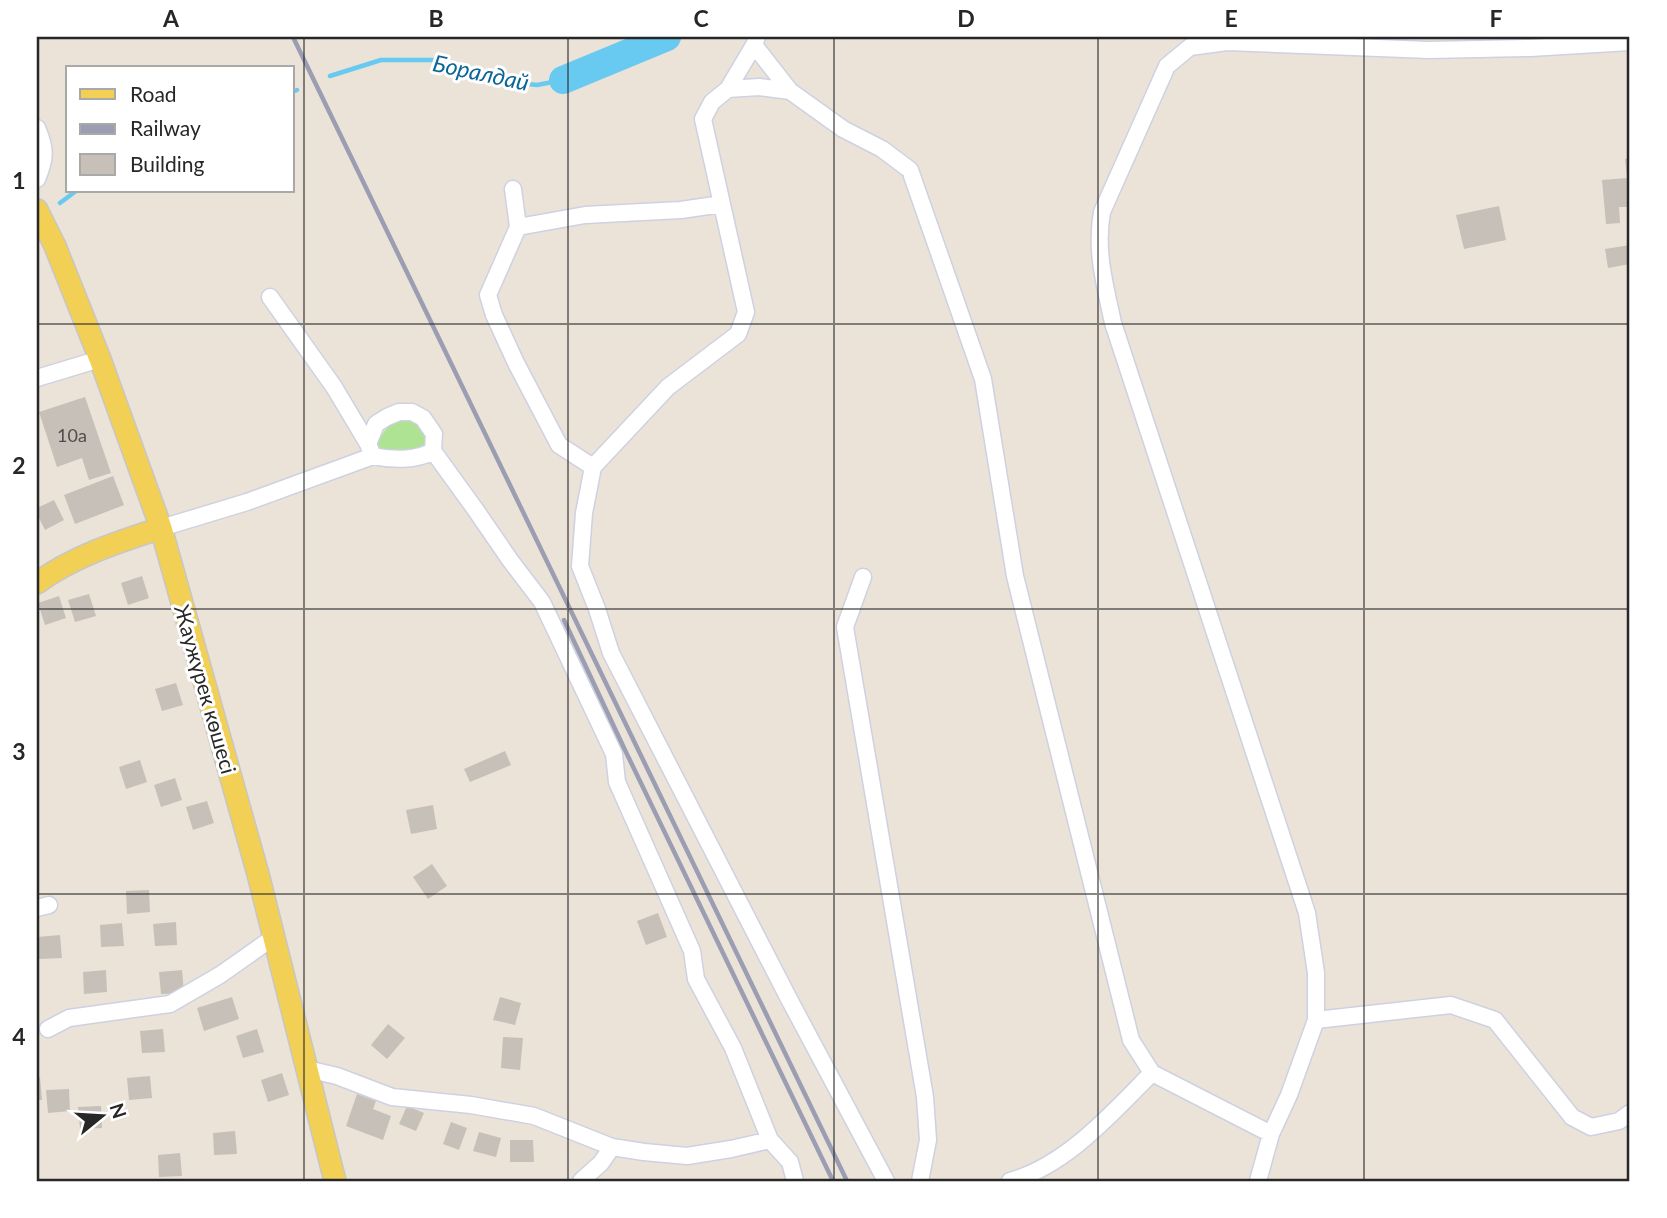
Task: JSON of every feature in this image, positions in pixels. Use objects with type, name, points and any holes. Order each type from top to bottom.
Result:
[{"type":"main road","name":"Жаужүрек көшесі","points":[[37,210],[55,246],[100,359],[161,528],[258,874],[335,1181]]},
{"type":"main road","points":[[37,583],[105,546],[161,528]]},
{"type":"street","points":[[887,1181],[789,999],[611,653],[580,566],[584,513],[593,467],[668,387],[738,334],[746,313],[703,119],[712,102],[728,89],[756,41],[790,91],[843,130],[882,149],[910,170],[983,379],[1015,576],[1131,1040],[1152,1073],[1271,1134]]},
{"type":"street","points":[[1258,1181],[1271,1134],[1289,1095],[1316,1020],[1316,973],[1307,912],[1113,323],[1100,265],[1098,233],[1101,212],[1167,66],[1190,47],[1227,42],[1429,50],[1630,42]]},
{"type":"street","points":[[728,89],[759,87],[790,91]]},
{"type":"street","points":[[37,128],[44,163],[37,179]]},
{"type":"street","points":[[513,189],[518,227],[488,295],[516,363],[559,445],[593,467]]},
{"type":"street","points":[[518,227],[585,215],[681,210],[722,204]]},
{"type":"street","points":[[270,297],[334,387],[371,450],[383,458],[423,457],[433,451]]},
{"type":"street","points":[[37,378],[100,359]]},
{"type":"street","points":[[371,450],[376,424],[387,417],[399,412],[412,412],[423,418],[434,434],[433,451],[542,601],[614,754],[617,782],[692,951],[696,979],[733,1048],[770,1140],[790,1162],[795,1181]]},
{"type":"street","points":[[161,528],[247,502],[371,450]]},
{"type":"street","points":[[863,577],[845,627],[925,1097],[928,1140],[920,1181]]},
{"type":"street","points":[[48,1029],[69,1018],[170,1004],[220,975],[274,937]]},
{"type":"street","points":[[1316,1020],[1451,1005],[1495,1020],[1572,1117],[1591,1127],[1619,1121],[1630,1113]]},
{"type":"street","points":[[307,1069],[337,1076],[392,1097],[471,1105],[534,1116],[612,1147],[687,1156],[770,1140]]},
{"type":"street","points":[[1010,1181],[1023,1178],[1054,1162],[1097,1129],[1152,1073]]},
{"type":"street","points":[[581,1181],[601,1163],[612,1147]]},
{"type":"green space","points":[[407,417],[419,420],[429,433],[427,444],[421,452],[385,452],[377,445],[383,434],[392,424]]},
{"type":"building","points":[[1630,158],[1630,207],[1619,207],[1620,223],[1606,224],[1602,180],[1627,178],[1625,159]]},
{"type":"building","points":[[1499,206],[1506,240],[1464,249],[1456,215]]},
{"type":"building","points":[[1630,245],[1630,264],[1608,268],[1605,249]]},
{"type":"building","points":[[85,397],[111,473],[89,480],[82,458],[57,467],[39,412]]},
{"type":"building","points":[[113,476],[124,505],[75,524],[64,495]]},
{"type":"building","points":[[54,500],[64,520],[45,530],[37,508]]},
{"type":"building","points":[[142,576],[149,598],[128,605],[121,583]]},
{"type":"building","points":[[89,594],[96,616],[75,622],[68,600]]},
{"type":"building","points":[[59,596],[66,618],[45,625],[38,603]]},
{"type":"building","points":[[176,683],[183,705],[162,711],[155,689]]},
{"type":"building","points":[[505,751],[511,765],[470,782],[464,769]]},
{"type":"building","points":[[140,760],[147,782],[126,789],[119,767]]},
{"type":"building","points":[[175,778],[182,800],[161,807],[154,785]]},
{"type":"building","points":[[207,801],[214,823],[193,830],[186,807]]},
{"type":"building","points":[[433,805],[437,829],[411,834],[406,810]]},
{"type":"building","points":[[432,864],[447,886],[428,899],[413,877]]},
{"type":"building","points":[[149,890],[150,912],[127,914],[126,891]]},
{"type":"building","points":[[658,913],[667,937],[646,945],[637,921]]},
{"type":"building","points":[[176,922],[177,945],[155,946],[153,924]]},
{"type":"building","points":[[122,923],[124,946],[101,947],[100,925]]},
{"type":"building","points":[[60,935],[62,958],[39,959],[37,937]]},
{"type":"building","points":[[106,970],[107,992],[84,994],[83,972]]},
{"type":"building","points":[[182,970],[184,993],[161,994],[159,972]]},
{"type":"building","points":[[232,997],[239,1019],[204,1031],[197,1008]]},
{"type":"building","points":[[500,997],[521,1003],[515,1025],[493,1020]]},
{"type":"building","points":[[388,1024],[405,1038],[387,1059],[371,1045]]},
{"type":"building","points":[[163,1029],[165,1052],[142,1053],[140,1031]]},
{"type":"building","points":[[257,1029],[264,1052],[243,1058],[236,1036]]},
{"type":"building","points":[[503,1037],[523,1038],[520,1070],[501,1068]]},
{"type":"building","points":[[282,1073],[289,1095],[268,1102],[261,1080]]},
{"type":"building","points":[[150,1076],[152,1098],[129,1100],[127,1078]]},
{"type":"building","points":[[40,1077],[42,1100],[37,1100],[37,1078]]},
{"type":"building","points":[[69,1089],[70,1111],[48,1113],[46,1090]]},
{"type":"building","points":[[357,1094],[376,1101],[373,1109],[391,1116],[383,1140],[346,1126]]},
{"type":"building","points":[[101,1106],[102,1128],[80,1129],[78,1107]]},
{"type":"building","points":[[407,1106],[424,1113],[416,1131],[399,1124]]},
{"type":"building","points":[[451,1122],[467,1128],[459,1150],[443,1144]]},
{"type":"building","points":[[235,1131],[237,1154],[214,1155],[213,1133]]},
{"type":"building","points":[[479,1132],[501,1138],[496,1157],[473,1151]]},
{"type":"building","points":[[510,1140],[533,1140],[534,1162],[510,1162]]},
{"type":"building","points":[[180,1153],[182,1176],[159,1177],[158,1155]]},
{"type":"waterway","name":"Боралдай","points":[[563,80],[667,37]]},
{"type":"waterway","name":"Боралдай","points":[[330,76],[381,60],[433,60],[467,73],[510,82],[537,85],[563,80]]},
{"type":"waterway","name":"Боралдай","points":[[60,203],[75,192]]},
{"type":"railway","points":[[293,37],[847,1181]]},
{"type":"railway","points":[[564,620],[833,1181]]}]
